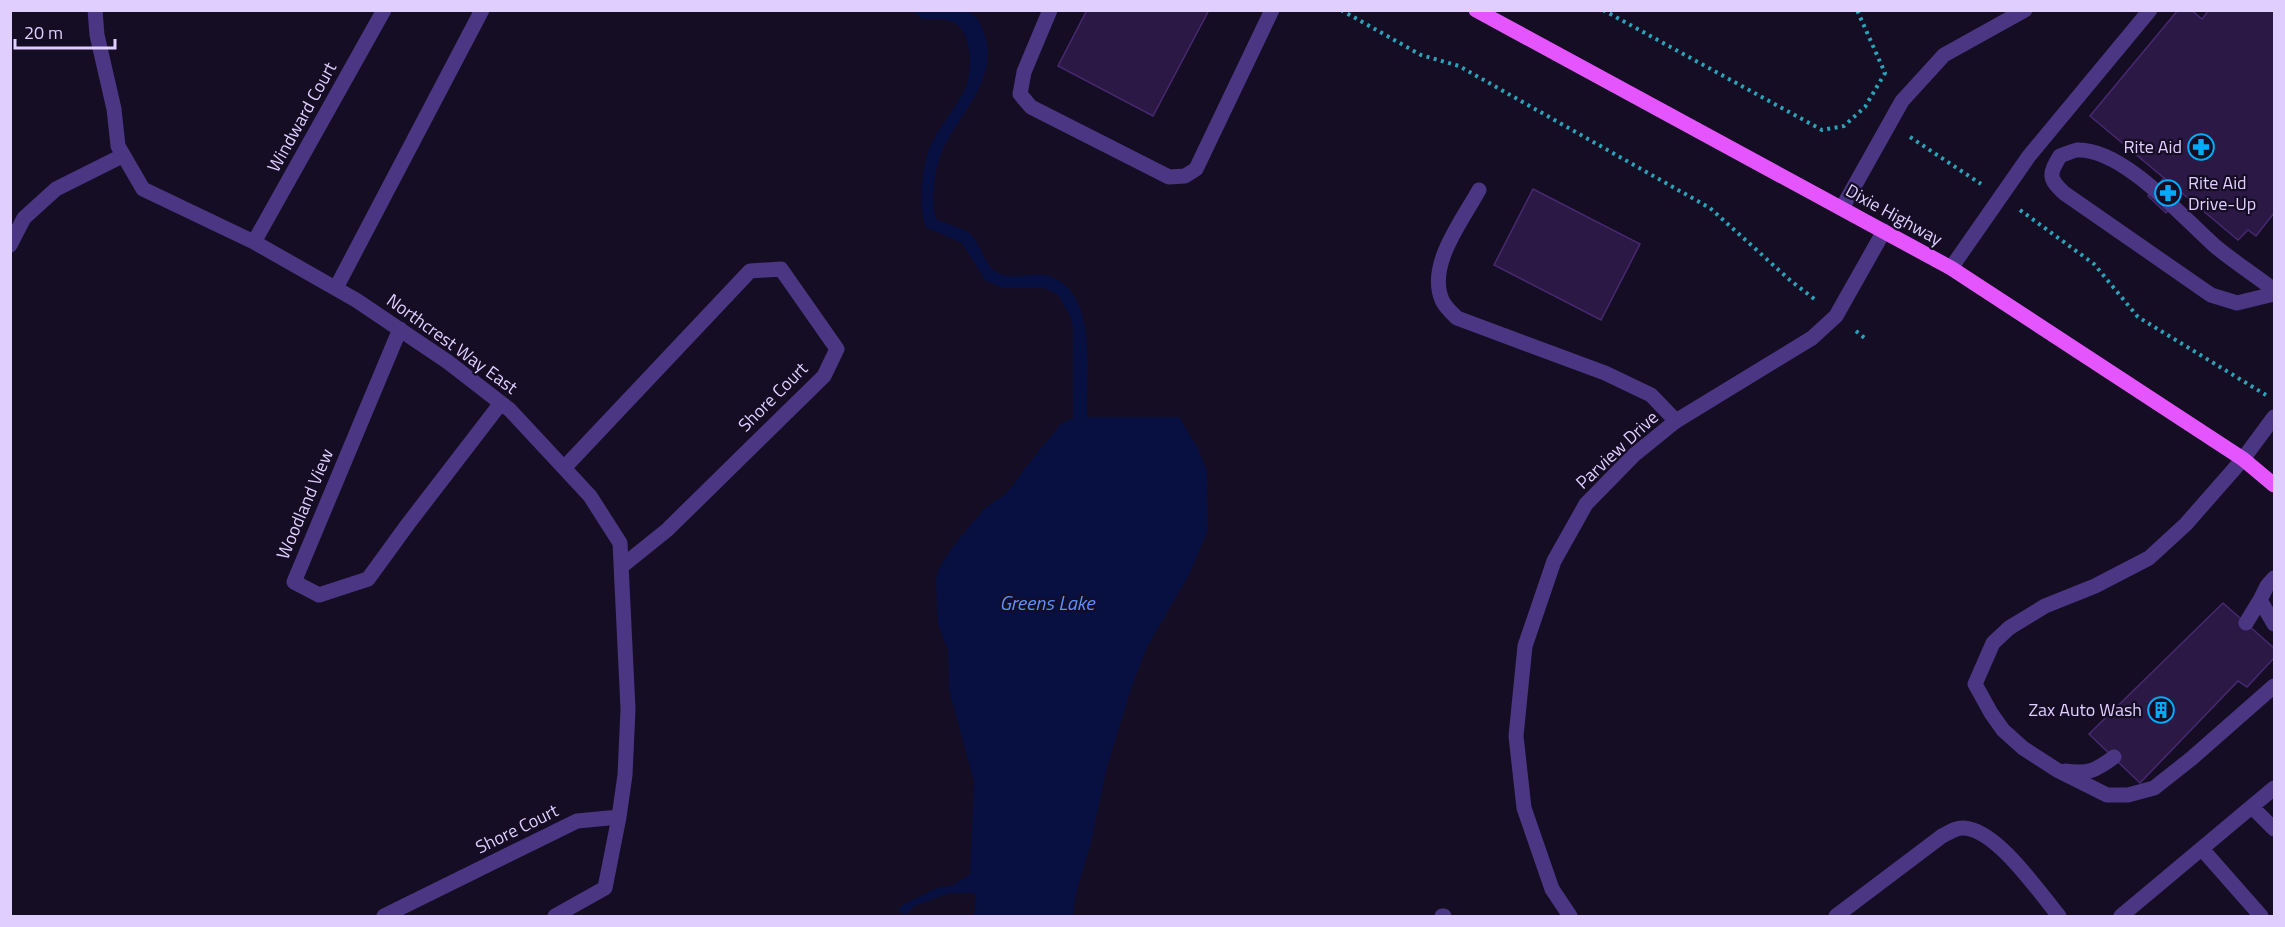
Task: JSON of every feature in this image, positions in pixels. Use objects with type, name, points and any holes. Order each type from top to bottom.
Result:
[{"type":"main road","name":"Dixie Highway","points":[[1476,10],[1951,268],[2243,459],[2274,484]]},
{"type":"street","name":"Northcrest Way East","points":[[95,10],[96,35],[114,110],[118,146],[143,189],[254,242],[336,288],[400,329],[448,362],[510,410],[590,496],[620,543],[628,709],[625,775],[619,817]]},
{"type":"street","name":"Windward Court","points":[[254,242],[384,10]]},
{"type":"street","points":[[336,288],[482,10]]},
{"type":"street","points":[[1050,10],[1024,72],[1020,94],[1031,107],[1169,177],[1185,176],[1196,169],[1272,10]]},
{"type":"street","points":[[1842,208],[1902,101],[1944,55],[2025,10]]},
{"type":"street","points":[[1951,268],[2029,156],[2150,10]]},
{"type":"street","points":[[2029,156],[2077,150],[2115,161],[2135,174],[2187,217],[2215,245],[2274,292]]},
{"type":"street","points":[[2077,150],[2060,156],[2051,170],[2053,183],[2064,193],[2211,295],[2237,303],[2274,292]]},
{"type":"street","points":[[10,245],[24,219],[56,189],[123,156]]},
{"type":"street","points":[[1479,190],[1442,257],[1437,282],[1442,302],[1457,318],[1605,373],[1651,394],[1676,421]]},
{"type":"street","name":"Parview Drive","points":[[1570,916],[1552,889],[1524,808],[1516,736],[1525,646],[1554,561],[1586,504],[1634,455],[1676,421],[1812,338],[1836,316],[1884,231]]},
{"type":"street","name":"Shore Court","points":[[564,468],[750,271],[781,269],[837,349],[824,376],[667,530],[621,567]]},
{"type":"street","name":"Woodland View","points":[[400,329],[294,582],[319,595],[368,579],[501,403]]},
{"type":"street","points":[[2274,417],[2243,459],[2186,524],[2149,558],[2095,586],[2045,606],[2009,628],[1993,643],[1975,684],[2003,730],[2023,748],[2056,770],[2107,795],[2128,795],[2154,788],[2274,686]]},
{"type":"street","points":[[2246,623],[2267,586],[2274,579]]},
{"type":"street","points":[[2260,600],[2274,624]]},
{"type":"street","points":[[2056,770],[2079,773],[2094,771],[2114,757]]},
{"type":"street","points":[[2121,916],[2274,788]]},
{"type":"street","points":[[2252,807],[2274,829]]},
{"type":"street","points":[[555,916],[605,888],[619,817]]},
{"type":"street","name":"Shore Court","points":[[384,916],[577,820],[619,817]]},
{"type":"street","points":[[1836,916],[1942,836],[1962,827],[1982,832],[2006,853],[2059,916]]},
{"type":"street","points":[[2202,849],[2261,916]]},
{"type":"path","points":[[1341,10],[1421,55],[1459,66],[1710,208],[1791,280]]},
{"type":"path","points":[[1603,10],[1822,130],[1844,126],[1865,107],[1886,73],[1857,10]]},
{"type":"path","points":[[1865,107],[2000,197],[2094,264],[2138,317],[2274,400]]},
{"type":"water","name":"Greens Lake","points":[[950,9],[969,12],[980,24],[988,49],[983,79],[944,147],[938,163],[934,182],[936,219],[970,234],[995,271],[1008,276],[1049,276],[1065,285],[1076,299],[1083,317],[1088,359],[1087,417],[1179,417],[1197,447],[1207,470],[1208,530],[1190,573],[1147,647],[1132,686],[1107,767],[1090,846],[1075,897],[1073,916],[974,916],[976,895],[973,893],[951,893],[916,905],[906,914],[899,912],[899,908],[904,904],[937,888],[954,885],[970,874],[974,782],[949,689],[948,650],[938,624],[936,580],[938,571],[950,550],[984,509],[1004,495],[1061,424],[1073,418],[1073,327],[1071,317],[1058,295],[1045,288],[1003,288],[986,281],[962,243],[926,227],[921,196],[926,160],[933,141],[967,84],[970,58],[967,40],[958,25],[947,20],[922,19],[913,11]]},
{"type":"building","points":[[1087,10],[1209,10],[1153,116],[1058,66]]},
{"type":"building","name":"Rite Aid","points":[[2178,10],[2191,10],[2202,19],[2209,10],[2274,10],[2274,213],[2256,236],[2248,230],[2238,240],[2090,116]]},
{"type":"building","points":[[2164,178],[2182,193],[2166,213],[2148,196]]},
{"type":"building","points":[[1533,189],[1640,244],[1601,320],[1494,265]]},
{"type":"building","name":"Zax Auto Wash","points":[[2223,603],[2274,648],[2274,658],[2247,687],[2238,681],[2140,783],[2089,734]]},
{"type":"place","name":"Rite Aid","points":[[2201,147]]},
{"type":"place","name":"Rite Aid Drive-Up","points":[[2168,193]]},
{"type":"place","name":"Zax Auto Wash","points":[[2161,710]]}]
